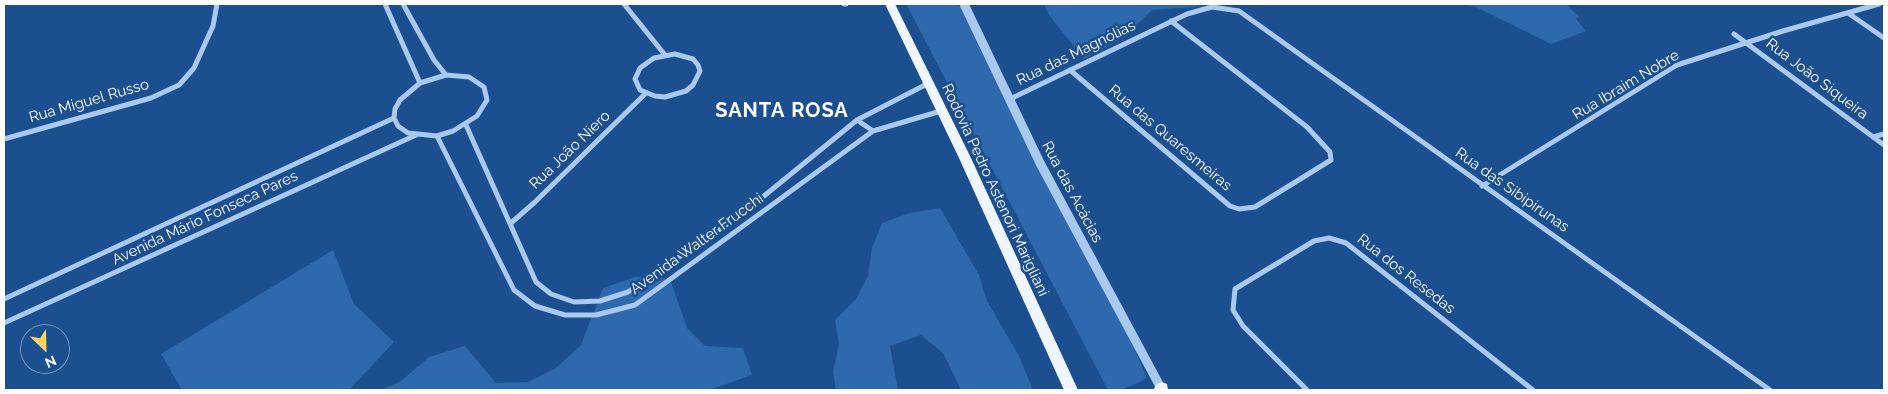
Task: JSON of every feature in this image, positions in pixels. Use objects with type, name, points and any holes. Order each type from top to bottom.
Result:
[{"type":"main road","name":"Rodovia Pedro Astenori Marigliani","points":[[890,4],[927,84],[965,158],[1071,390]]},
{"type":"street","name":"Rua Miguel Russo","points":[[4,139],[151,98],[179,85],[194,68],[213,26],[217,4]]},
{"type":"street","points":[[384,4],[420,83]]},
{"type":"street","points":[[403,4],[434,60],[446,75]]},
{"type":"street","points":[[624,4],[665,55]]},
{"type":"street","name":"Rua das Acácias","points":[[964,4],[1040,163],[1161,390]]},
{"type":"street","name":"Rua Ibraim Nobre","points":[[1482,186],[1677,65],[1748,44],[1783,31],[1879,4]]},
{"type":"street","name":"Rua das Magnólias","points":[[1010,99],[1187,14],[1212,7],[1239,11]]},
{"type":"street","name":"Rua das Sibipirunas","points":[[1239,11],[1770,390]]},
{"type":"street","points":[[1848,13],[1884,38]]},
{"type":"street","name":"Rua das Quaresmeiras","points":[[1070,70],[1230,206],[1239,209],[1256,208],[1331,160],[1330,152],[1307,127],[1171,21]]},
{"type":"street","name":"Rua João Siqueira","points":[[1734,34],[1884,146]]},
{"type":"street","points":[[665,55],[685,56],[698,64],[700,71],[698,78],[686,91],[665,97],[646,93],[637,85],[635,79],[640,68],[654,58],[665,55]]},
{"type":"street","points":[[446,75],[469,77],[478,81],[486,93],[484,107],[477,116],[466,125],[437,136],[408,133],[398,126],[394,118],[395,109],[400,100],[420,83],[446,75]]},
{"type":"street","name":"Avenida Walter Frucchi","points":[[466,125],[536,282],[551,294],[574,302],[600,301],[628,292],[742,214],[857,120],[927,84]]},
{"type":"street","name":"Rua João Niero","points":[[511,223],[646,93]]},
{"type":"street","name":"Avenida Walter Frucchi","points":[[437,136],[514,290],[534,306],[565,315],[596,315],[635,305],[873,131],[941,111]]},
{"type":"street","name":"Avenida Mário Fonseca Pares","points":[[4,299],[394,118]]},
{"type":"street","points":[[857,120],[873,131]]},
{"type":"street","points":[[1874,137],[1884,134]]},
{"type":"street","name":"Avenida Mário Fonseca Pares","points":[[4,324],[416,135]]},
{"type":"street","name":"Rua dos Resedas","points":[[1307,390],[1243,326],[1233,310],[1235,289],[1314,241],[1329,238],[1346,242],[1533,390]]},
{"type":"shaded area","points":[[906,4],[954,4],[961,7],[1127,332],[1147,378],[1120,390],[1108,390]]},
{"type":"shaded area","points":[[1044,4],[1205,4],[1195,7],[1152,10],[1124,37],[1084,59],[1049,15]]},
{"type":"shaded area","points":[[1465,4],[1566,4],[1579,17],[1576,19],[1586,31],[1551,44],[1476,7]]},
{"type":"shaded area","points":[[940,208],[979,275],[987,301],[1019,356],[1033,390],[961,390],[943,353],[921,335],[890,346],[898,390],[836,390],[833,372],[839,344],[835,320],[856,299],[868,276],[872,248],[882,223],[910,213]]},
{"type":"shaded area","points":[[333,250],[354,304],[394,342],[349,390],[182,390],[161,354]]},
{"type":"shaded area","points":[[635,277],[670,279],[687,328],[705,346],[743,348],[752,375],[709,390],[381,390],[401,381],[429,357],[465,346],[496,383],[528,382],[556,368],[581,345],[603,288]]},
{"type":"district","name":"SANTA ROSA","points":[[782,111]]}]
